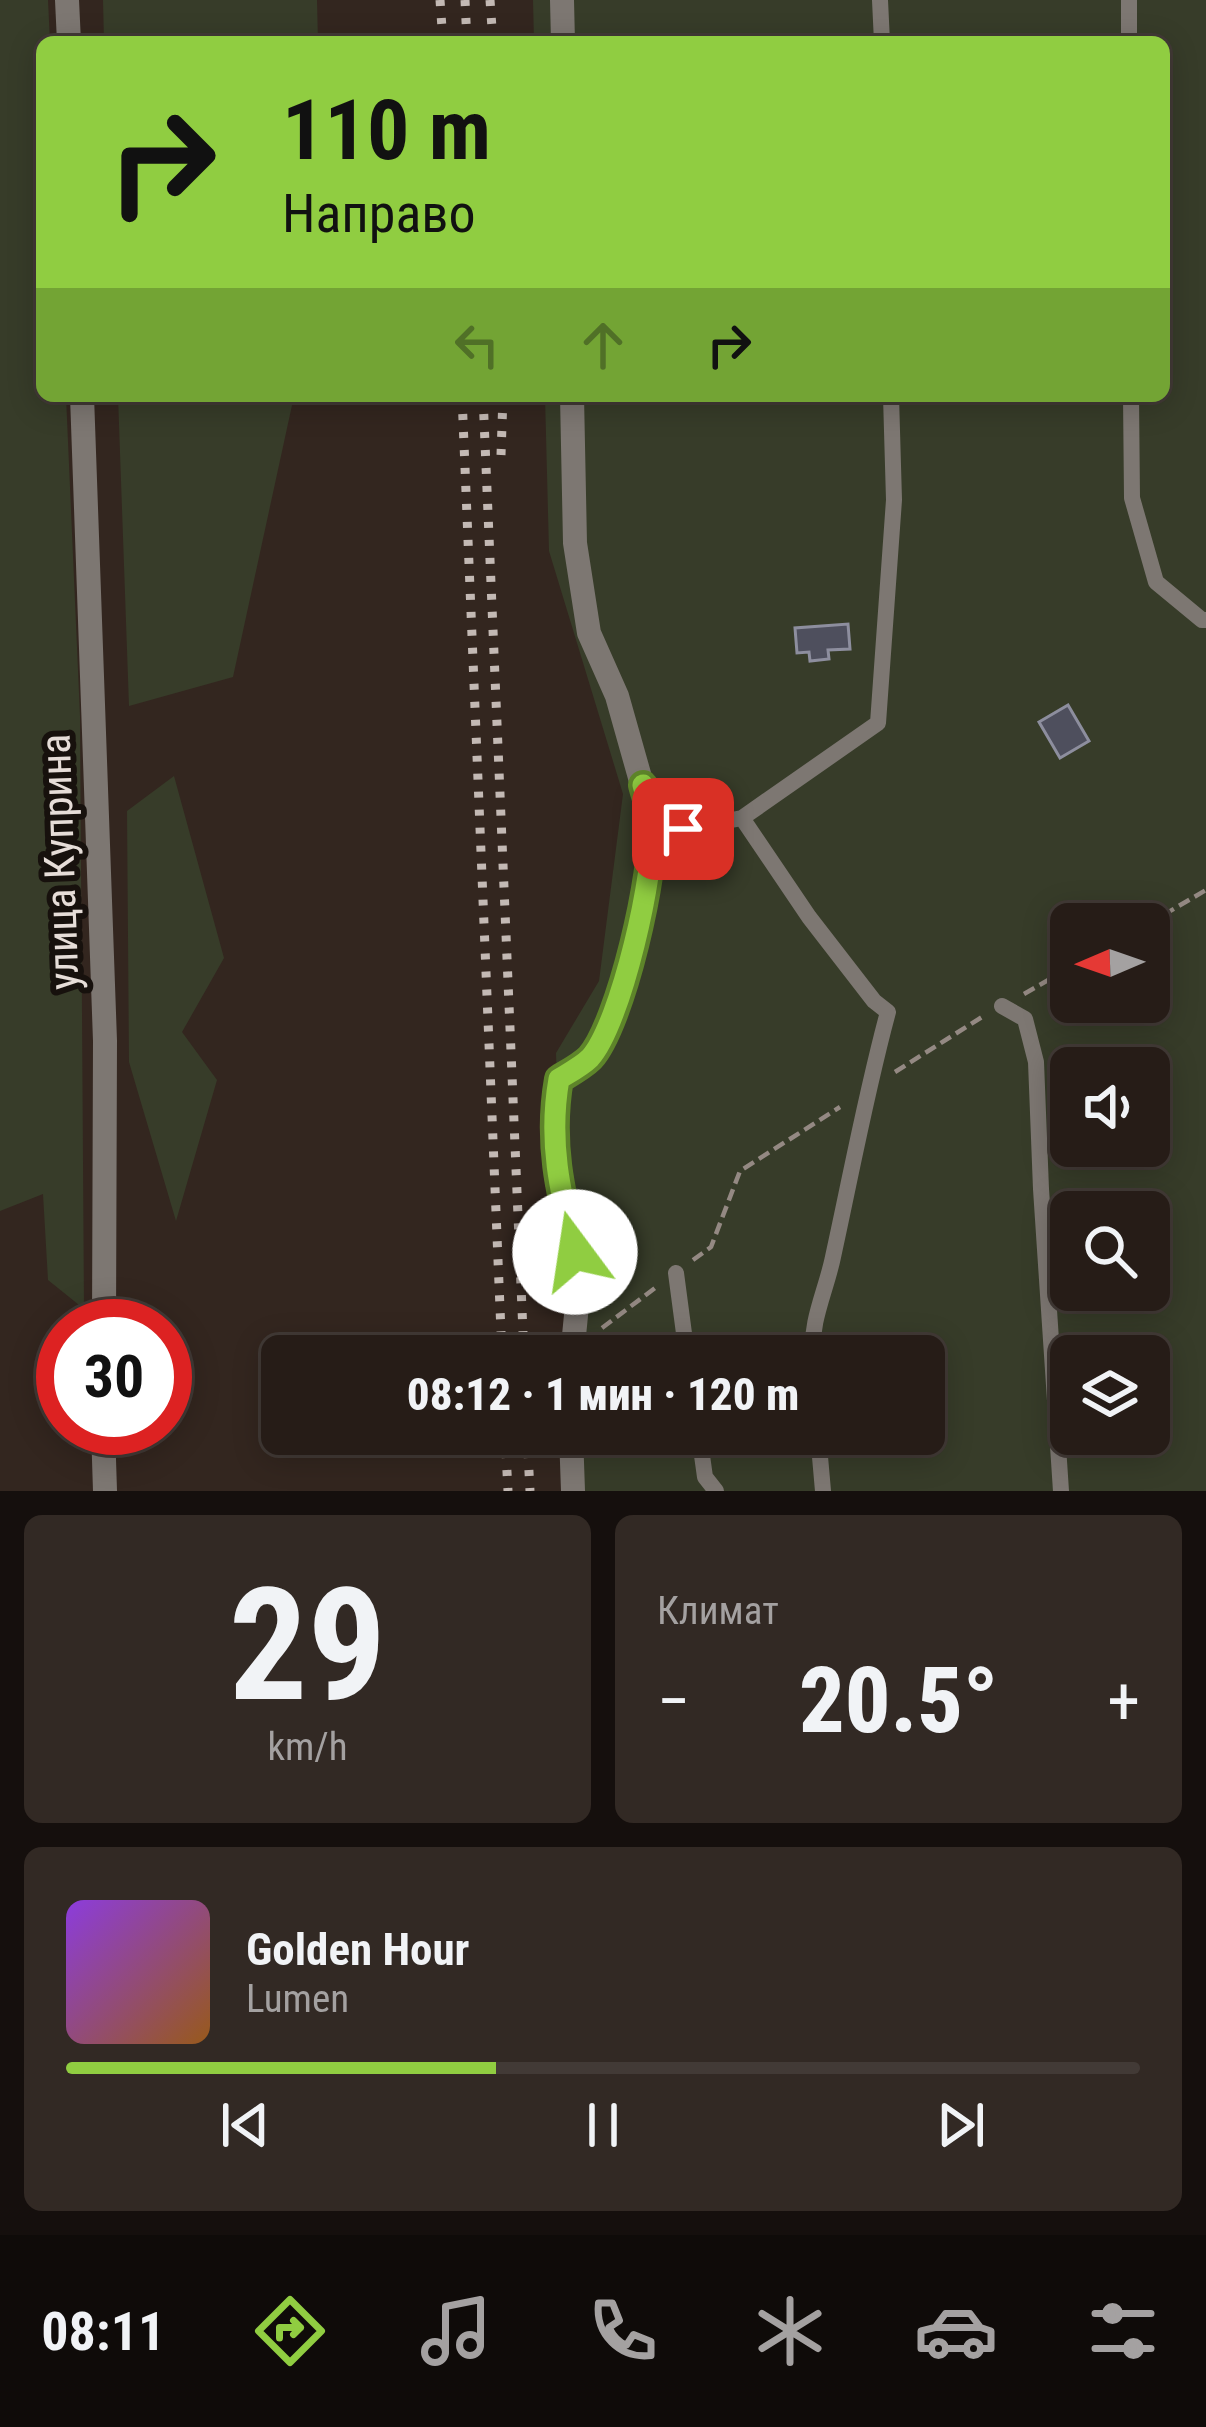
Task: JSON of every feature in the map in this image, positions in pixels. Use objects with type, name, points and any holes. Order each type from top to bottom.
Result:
[{"type":"street","points":[[67,0],[69,36]]},
{"type":"street","points":[[562,0],[563,36]]},
{"type":"street","name":"улица Куприна","points":[[82,402],[105,1041],[104,1299]]},
{"type":"street","points":[[572,402],[575,543],[589,633],[617,696],[652,820],[650,865],[614,1017],[590,1058],[559,1079],[553,1114],[557,1182],[575,1252],[574,1335]]},
{"type":"street","points":[[104,1455],[105,1491]]},
{"type":"street","points":[[572,1455],[573,1491]]},
{"type":"lane","points":[[880,0],[881,36]]},
{"type":"lane","points":[[1129,0],[1129,36]]},
{"type":"lane","points":[[643,785],[668,826],[683,829],[742,818],[878,723],[894,500],[891,402]]},
{"type":"lane","points":[[1131,402],[1132,498],[1156,582],[1206,620]]},
{"type":"lane","points":[[742,818],[809,917],[874,1000],[889,1012],[867,1090],[832,1265],[811,1335]]},
{"type":"lane","points":[[1002,1006],[1024,1019],[1036,1062],[1061,1491]]},
{"type":"lane","points":[[676,1273],[684,1335]]},
{"type":"lane","points":[[702,1455],[705,1477],[716,1491]]},
{"type":"lane","points":[[820,1455],[824,1491]]},
{"type":"path","points":[[1170,911],[1206,890]]},
{"type":"path","points":[[595,1335],[711,1247],[740,1171],[1050,979]]},
{"type":"green space","points":[[0,0],[48,0],[50,36],[36,36],[36,402],[66,402],[80,716],[84,1299],[72,1299],[48,1280],[43,1194],[0,1211]]},
{"type":"green space","points":[[103,0],[317,0],[318,36],[104,36]]},
{"type":"green space","points":[[533,0],[1206,0],[1206,1491],[572,1491],[570,1455],[945,1455],[945,1335],[565,1335],[556,1053],[599,981],[623,794],[549,551],[545,402],[1170,402],[1170,36],[534,36]]},
{"type":"green space","points":[[118,402],[293,402],[233,677],[129,706]]},
{"type":"green space","points":[[174,776],[224,958],[182,1032],[217,1080],[176,1221],[129,1062],[127,811]]},
{"type":"building","points":[[848,624],[850,649],[828,650],[829,659],[810,661],[809,652],[797,653],[795,628]]},
{"type":"building","points":[[1068,705],[1089,741],[1060,758],[1039,722]]},
{"type":"railway","points":[[440,0],[443,36]]},
{"type":"railway","points":[[465,0],[467,36]]},
{"type":"railway","points":[[490,0],[493,36]]},
{"type":"railway","points":[[462,402],[501,1335]]},
{"type":"railway","points":[[483,402],[523,1335]]},
{"type":"railway","points":[[501,455],[503,402]]},
{"type":"railway","points":[[506,1455],[508,1491]]},
{"type":"railway","points":[[528,1455],[530,1491]]},
{"type":"route","points":[[575,1252],[557,1182],[553,1114],[559,1079],[590,1058],[614,1017],[628,967],[650,865],[652,820],[643,785],[668,826],[683,829]]}]
